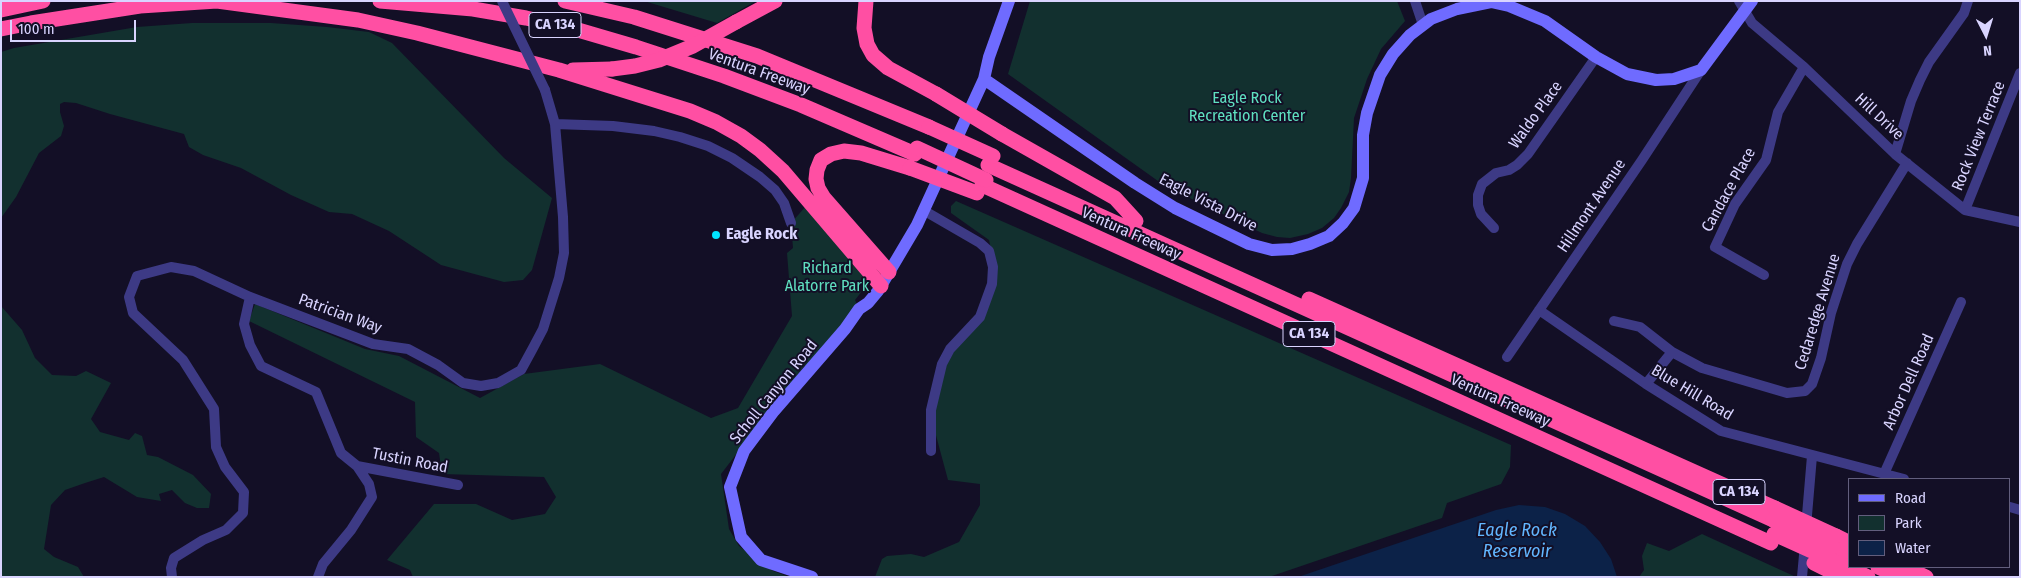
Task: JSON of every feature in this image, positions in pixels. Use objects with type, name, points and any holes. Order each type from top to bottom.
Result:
[{"type":"highway","points":[[1,10],[43,1]]},
{"type":"highway","points":[[1,19],[108,1]]},
{"type":"highway","points":[[1,29],[140,6],[217,1],[358,20],[417,33],[559,70],[690,111],[716,122],[741,136],[783,171],[881,286]]},
{"type":"highway","name":"Ventura Freeway","points":[[380,1],[474,9],[526,18],[636,47],[724,76],[919,147],[985,176],[1085,232],[1636,478],[1702,494],[1774,526],[1834,542],[1848,542]]},
{"type":"highway","name":"Ventura Freeway","points":[[565,1],[634,17],[757,56],[919,147]]},
{"type":"highway","points":[[559,70],[612,69],[659,60],[693,46],[775,1]]},
{"type":"highway","points":[[866,1],[864,28],[867,44],[873,55],[888,68],[1114,198],[1136,221]]},
{"type":"highway","points":[[919,147],[1636,478]]},
{"type":"highway","points":[[890,272],[824,198],[818,188],[816,178],[821,160],[832,154],[844,151],[861,153],[919,147],[1625,446]]},
{"type":"highway","name":"Ventura Freeway","points":[[985,176],[1136,221],[1625,446],[1702,494],[1774,526],[1846,566]]},
{"type":"highway","points":[[1834,542],[1846,566]]},
{"type":"highway","points":[[1850,568],[1868,577]]},
{"type":"highway","points":[[1880,568],[1900,577]]},
{"type":"highway","points":[[1906,568],[1926,577]]},
{"type":"street","name":"Patrician Way","points":[[172,577],[171,568],[174,558],[203,540],[226,530],[242,513],[244,492],[225,467],[216,447],[214,410],[183,360],[133,314],[129,297],[137,276],[171,267],[194,270],[250,297],[373,344],[408,349],[438,365],[463,383],[481,386],[498,383],[521,370],[542,329],[559,278],[564,253],[563,217],[555,124],[545,90],[502,1]]},
{"type":"street","name":"Scholl Canyon Road","points":[[812,577],[761,560],[741,537],[730,487],[744,451],[774,411],[845,329],[859,308],[868,303],[890,272],[917,225],[984,79],[989,57],[1009,1]]},
{"type":"street","points":[[1415,1],[1423,25]]},
{"type":"street","points":[[1895,154],[1911,101],[1920,80],[1929,62],[1964,13],[1968,1]]},
{"type":"street","name":"Eagle Vista Drive","points":[[984,79],[1135,183],[1176,208],[1249,244],[1272,250],[1292,249],[1310,244],[1329,236],[1343,224],[1354,208],[1363,178],[1366,113],[1377,83],[1393,54],[1410,35],[1432,19],[1457,9],[1491,2],[1509,6],[1545,21],[1596,57],[1627,74],[1656,80],[1674,79],[1700,70]]},
{"type":"street","points":[[1700,70],[1745,5]]},
{"type":"street","name":"Hill Drive","points":[[1745,5],[1752,24],[1804,67],[1895,154],[1966,210],[2020,222]]},
{"type":"street","name":"Waldo Place","points":[[1494,228],[1481,214],[1478,205],[1478,195],[1482,184],[1496,173],[1510,170],[1528,154],[1596,57]]},
{"type":"street","name":"Candace Place","points":[[1764,275],[1715,247],[1735,204],[1766,160],[1778,112],[1804,67]]},
{"type":"street","name":"Hillmont Avenue","points":[[1507,357],[1700,70]]},
{"type":"street","name":"Rock View Terrace","points":[[1966,210],[2020,73]]},
{"type":"street","points":[[555,124],[605,125],[654,131],[708,146],[732,158],[770,186],[784,203],[791,223]]},
{"type":"street","name":"Cedaredge Avenue","points":[[1672,352],[1702,368],[1732,378],[1787,393],[1805,391],[1812,384],[1821,358],[1831,313],[1847,264],[1857,244],[1907,163]]},
{"type":"street","points":[[923,210],[980,243],[989,251],[994,267],[992,284],[980,317],[950,349],[942,364],[931,410],[931,451]]},
{"type":"street","points":[[250,297],[244,324],[250,345],[261,366],[316,392],[341,453],[356,466],[369,484],[372,497],[351,530],[323,564],[318,577]]},
{"type":"street","name":"Arbor Dell Road","points":[[1884,474],[1961,302]]},
{"type":"street","name":"Blue Hill Road","points":[[1538,310],[1646,384],[1721,431],[1900,478]]},
{"type":"street","points":[[1614,321],[1640,327],[1672,352],[1646,384]]},
{"type":"street","points":[[1802,577],[1812,456]]},
{"type":"street","name":"Tustin Road","points":[[356,466],[458,485]]},
{"type":"green space","points":[[644,1],[756,1],[717,23]]},
{"type":"green space","name":"Eagle Rock Recreation Center","points":[[1030,1],[1397,1],[1405,21],[1381,49],[1367,79],[1354,118],[1349,192],[1341,208],[1334,218],[1322,228],[1308,234],[1290,238],[1262,233],[1165,186],[1008,74]]},
{"type":"green space","points":[[192,23],[271,23],[327,27],[369,32],[392,43],[504,158],[552,198],[532,270],[523,280],[504,282],[441,265],[389,231],[352,214],[329,212],[291,195],[241,168],[203,155],[189,147],[184,134],[76,103],[64,102],[60,104],[64,126],[61,136],[39,153],[16,197],[1,218],[1,52],[14,48],[137,27]]},
{"type":"green space","points":[[956,201],[1511,445],[1510,467],[1501,484],[1447,503],[1442,518],[1269,577],[875,577],[882,559],[887,556],[911,554],[924,557],[959,542],[980,505],[980,484],[948,480],[934,428],[937,384],[946,361],[985,314],[997,277],[989,240],[951,213],[951,206]]},
{"type":"green space","name":"Richard Alatorre Park","points":[[807,205],[870,281],[855,300],[859,309],[807,375],[805,365],[721,474],[729,529],[739,546],[773,571],[789,577],[413,577],[410,570],[387,560],[434,504],[476,504],[512,520],[545,514],[556,497],[544,477],[442,474],[439,453],[416,437],[415,402],[249,321],[255,304],[365,349],[399,356],[480,398],[524,374],[600,364],[711,418],[738,408],[792,316],[787,253],[793,248],[791,223]]},
{"type":"green space","points":[[1,306],[22,330],[35,358],[52,375],[76,376],[86,371],[111,383],[91,419],[100,432],[129,440],[135,433],[142,436],[147,455],[158,457],[193,475],[211,494],[209,508],[197,508],[185,503],[172,490],[159,494],[161,501],[137,497],[104,477],[85,483],[65,490],[51,505],[44,549],[54,557],[78,567],[84,577],[1,577]]},
{"type":"green space","points":[[1702,534],[1796,577],[1639,577],[1644,570],[1642,556],[1647,543],[1669,551]]},
{"type":"water","name":"Eagle Rock Reservoir","points":[[1519,505],[1545,507],[1565,514],[1585,526],[1600,542],[1611,559],[1617,577],[1298,577],[1496,510]]},
{"type":"place","name":"Eagle Rock","points":[[716,235]]}]
